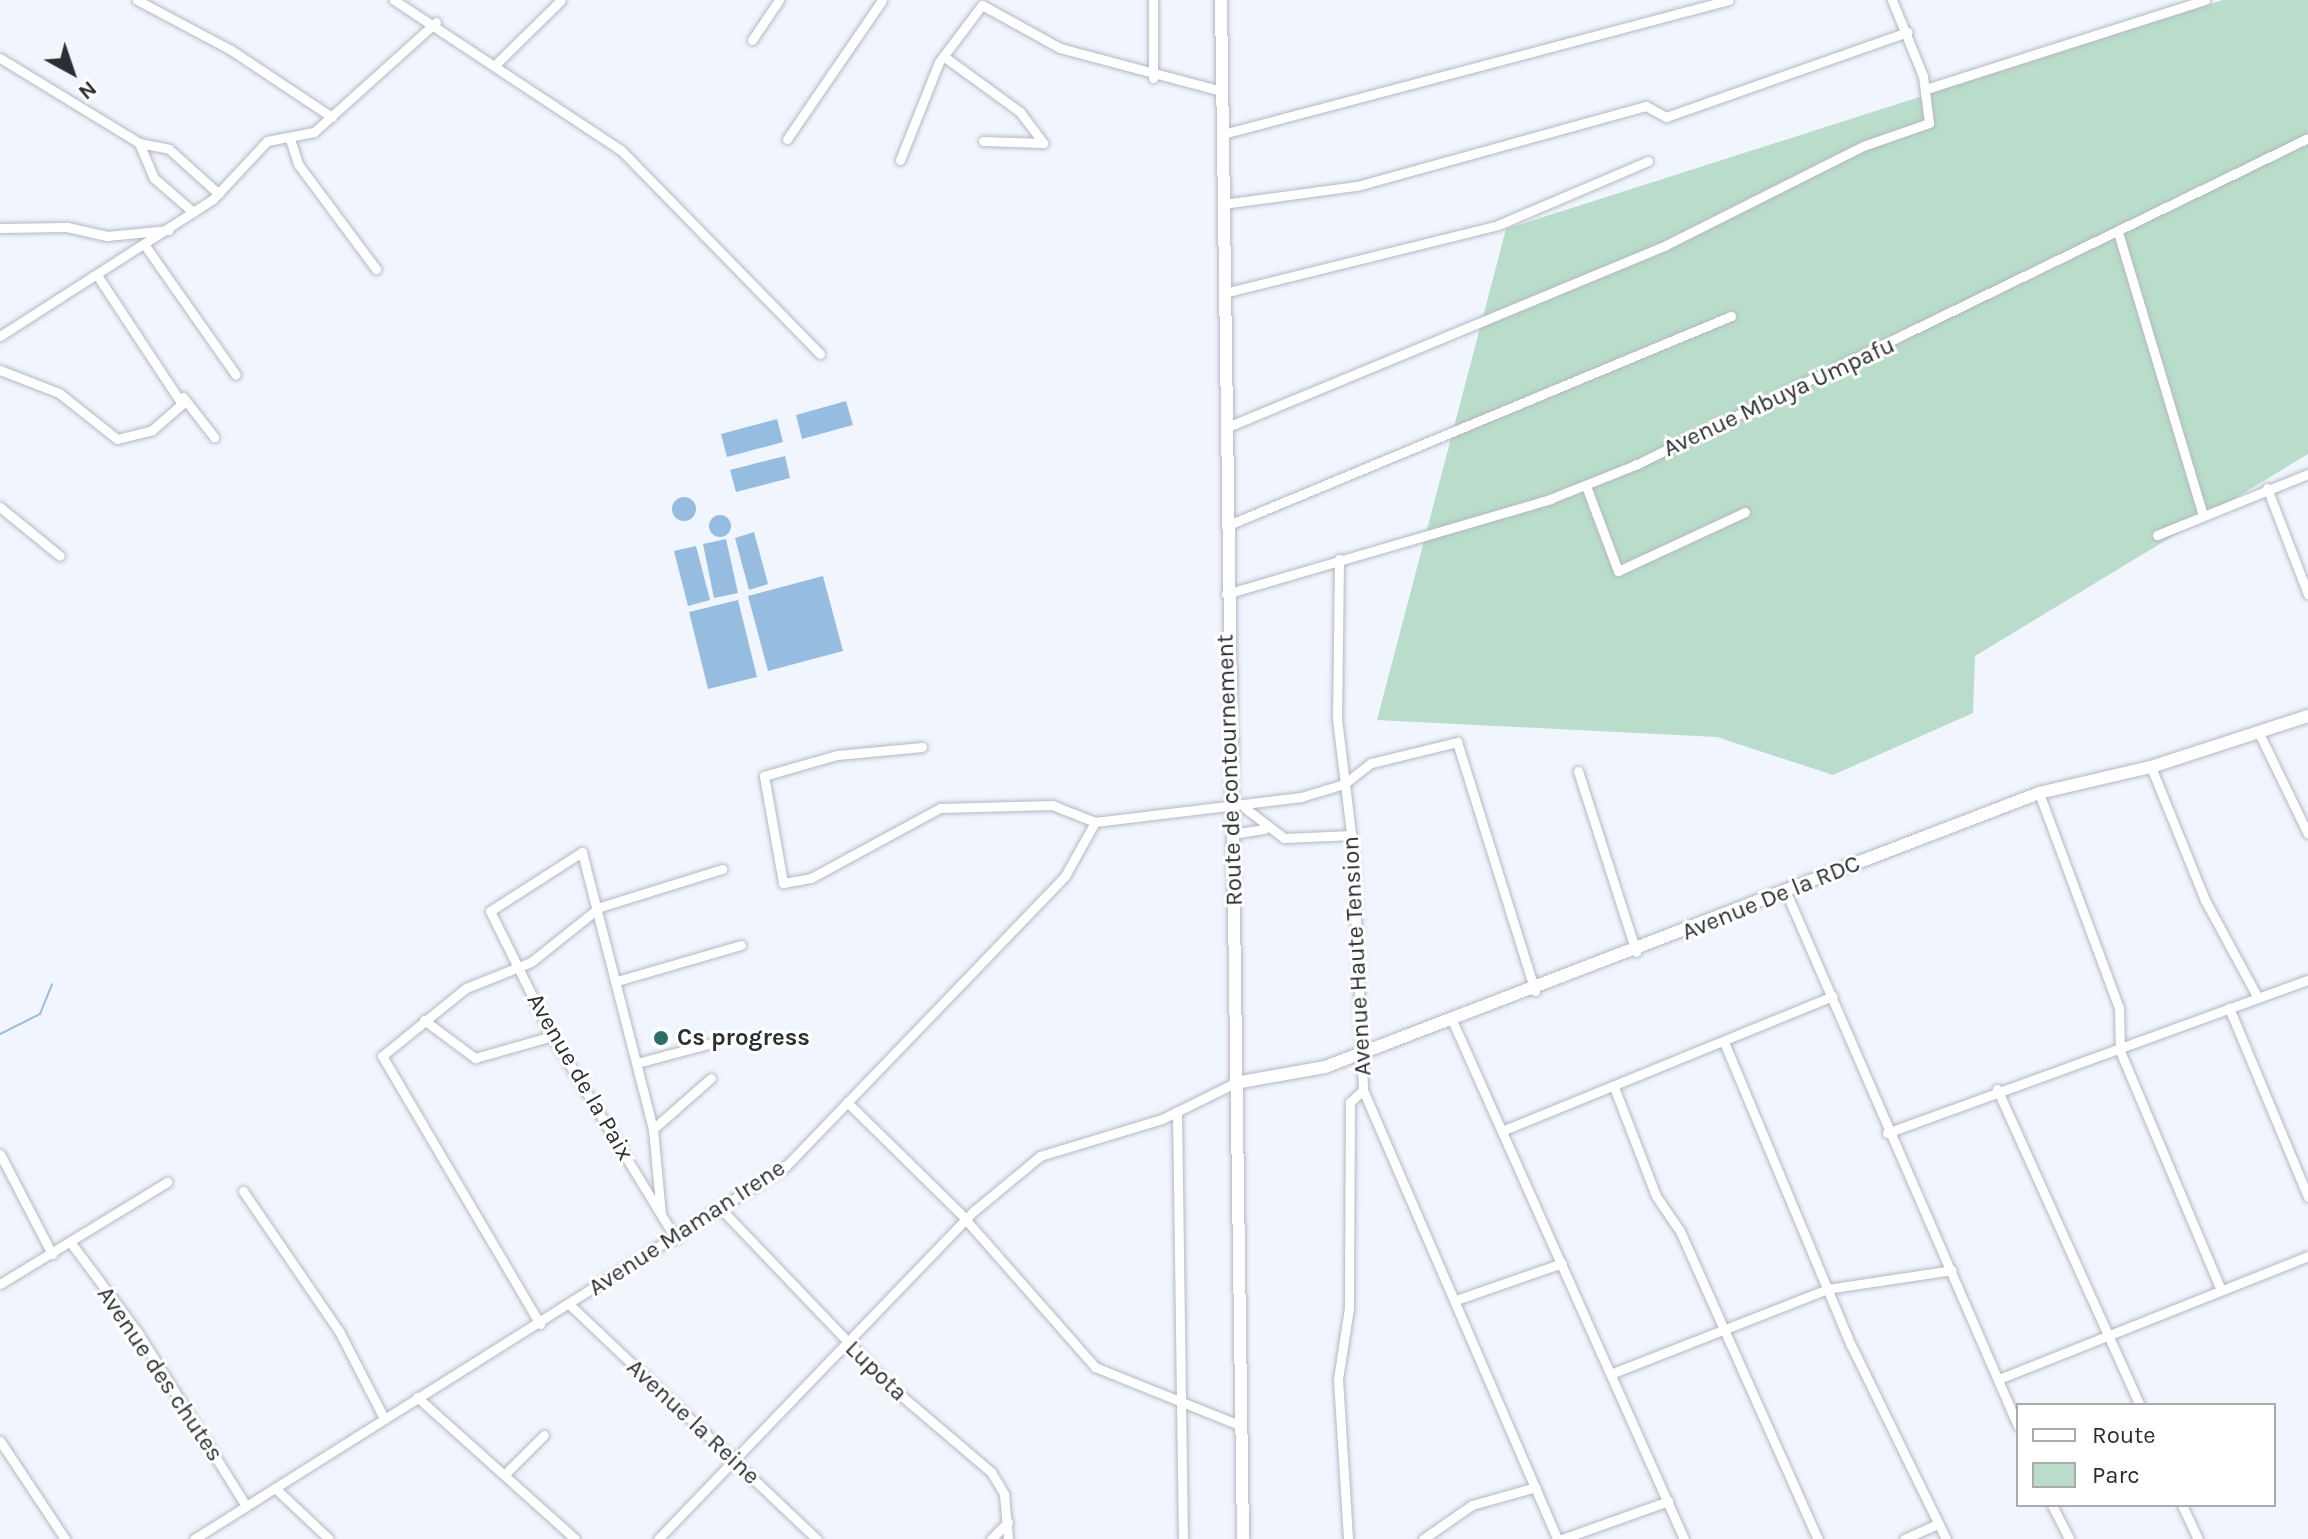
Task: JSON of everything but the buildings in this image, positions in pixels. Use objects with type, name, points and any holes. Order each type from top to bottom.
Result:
[{"type":"street","points":[[137,0],[231,50],[332,117]]},
{"type":"street","points":[[394,0],[436,22],[498,62],[621,150],[820,354]]},
{"type":"street","points":[[498,62],[560,0]]},
{"type":"street","points":[[752,40],[779,0]]},
{"type":"street","points":[[787,139],[882,0]]},
{"type":"street","points":[[1153,0],[1153,78]]},
{"type":"street","name":"Route de contournement","points":[[1221,0],[1226,594],[1238,808],[1232,834],[1243,1539]]},
{"type":"street","points":[[1223,134],[1729,0]]},
{"type":"street","points":[[1225,428],[1666,245],[1863,146],[1929,123],[1926,89],[1907,32],[1892,0]]},
{"type":"street","points":[[1926,89],[2205,0]]},
{"type":"street","points":[[900,160],[926,87],[979,2],[1026,34],[1153,78],[1222,91]]},
{"type":"street","points":[[0,336],[146,247],[219,194],[267,141],[290,139],[332,117],[436,22]]},
{"type":"street","points":[[1223,204],[1357,186],[1646,106],[1666,117],[1907,32]]},
{"type":"street","points":[[0,58],[139,143],[169,149],[219,194]]},
{"type":"street","points":[[946,58],[1020,112],[1043,143],[983,141]]},
{"type":"street","name":"Avenue Mbuya Umpafu","points":[[1226,594],[1586,486],[2308,138]]},
{"type":"street","points":[[290,139],[310,181],[376,269]]},
{"type":"street","points":[[139,143],[154,178],[193,212]]},
{"type":"street","points":[[1224,293],[1498,225],[1648,161]]},
{"type":"street","points":[[0,228],[107,236],[169,230]]},
{"type":"street","points":[[2118,232],[2203,515]]},
{"type":"street","points":[[146,247],[236,375]]},
{"type":"street","points":[[97,275],[214,437]]},
{"type":"street","points":[[1226,526],[1731,316]]},
{"type":"street","points":[[0,370],[59,393],[117,439],[152,430],[183,397]]},
{"type":"street","points":[[2157,535],[2308,474]]},
{"type":"street","points":[[1586,486],[1618,571],[1745,512]]},
{"type":"street","points":[[2267,488],[2308,594]]},
{"type":"street","points":[[0,507],[60,556]]},
{"type":"street","name":"Avenue Haute Tension","points":[[1339,559],[1344,784],[1352,835],[1359,1053],[1363,1090],[1350,1102],[1349,1308],[1338,1379],[1348,1539]]},
{"type":"street","name":"Avenue De la RDC","points":[[1235,1083],[1325,1067],[1535,991],[1785,890],[2039,793],[2151,767],[2308,716]]},
{"type":"street","points":[[2258,731],[2308,834]]},
{"type":"street","points":[[922,747],[837,755],[764,776],[782,881],[811,878],[940,808],[1057,805],[1095,822],[1238,808],[1344,784],[1371,763],[1460,744],[1498,889],[1535,991]]},
{"type":"street","points":[[2151,767],[2205,900],[2257,996]]},
{"type":"street","points":[[1578,771],[1636,952]]},
{"type":"street","points":[[2039,793],[2119,1008],[2120,1051],[2221,1290]]},
{"type":"street","points":[[1238,808],[1265,829],[1284,838],[1352,835]]},
{"type":"street","name":"Avenue Maman Irene","points":[[194,1539],[417,1397],[676,1239],[786,1166],[1065,876],[1095,822]]},
{"type":"street","points":[[1232,834],[1265,829]]},
{"type":"street","name":"Avenue de la Paix","points":[[600,907],[585,852],[538,874],[490,911],[552,1036],[676,1239]]},
{"type":"street","points":[[540,1324],[382,1061],[424,1020],[466,988],[518,969],[600,907],[722,869]]},
{"type":"street","points":[[1785,890],[1887,1133],[1952,1270],[2016,1421]]},
{"type":"street","points":[[600,907],[653,1129],[661,1214]]},
{"type":"street","points":[[617,981],[741,945]]},
{"type":"street","points":[[1887,1133],[1997,1089],[2120,1051],[2257,996],[2308,980]]},
{"type":"street","points":[[1502,1131],[1832,996]]},
{"type":"street","points":[[2229,1008],[2308,1197]]},
{"type":"street","points":[[424,1020],[475,1058],[552,1036]]},
{"type":"street","points":[[1452,1020],[1613,1373],[1684,1539]]},
{"type":"street","points":[[1724,1042],[1827,1289],[1946,1539]]},
{"type":"street","points":[[637,1063],[708,1044]]},
{"type":"street","points":[[653,1129],[711,1078]]},
{"type":"street","points":[[658,1539],[965,1221],[1056,1146],[1177,1111],[1235,1083]]},
{"type":"street","points":[[1614,1087],[1656,1196],[1676,1223],[1818,1539]]},
{"type":"street","points":[[1997,1089],[2109,1330],[2139,1403]]},
{"type":"street","points":[[1363,1090],[1560,1539],[1668,1501]]},
{"type":"street","points":[[847,1102],[937,1191],[1095,1367],[1181,1405],[1242,1426]]},
{"type":"street","points":[[1177,1111],[1183,1539]]},
{"type":"street","points":[[0,1154],[52,1254]]},
{"type":"street","points":[[0,1284],[167,1182]]},
{"type":"street","points":[[243,1191],[339,1331],[384,1418]]},
{"type":"street","name":"Lupota","points":[[721,1209],[847,1343],[991,1472],[1004,1494],[1008,1539]]},
{"type":"street","name":"Avenue des chutes","points":[[71,1243],[138,1333],[246,1506]]},
{"type":"street","points":[[1999,1379],[2109,1330],[2308,1256]]},
{"type":"street","points":[[1456,1300],[1562,1263]]},
{"type":"street","points":[[1613,1373],[1827,1289],[1952,1270]]},
{"type":"street","name":"Avenue la Reine","points":[[569,1304],[817,1539]]},
{"type":"street","points":[[417,1397],[575,1539]]},
{"type":"street","points":[[505,1474],[544,1435]]},
{"type":"street","points":[[0,1441],[65,1539]]},
{"type":"street","points":[[1423,1539],[1472,1505],[1536,1487]]},
{"type":"street","points":[[275,1488],[329,1539]]},
{"type":"street","points":[[2053,1507],[2069,1539]]},
{"type":"street","points":[[2183,1507],[2198,1539]]},
{"type":"street","points":[[991,1539],[1008,1522]]},
{"type":"street","points":[[1904,1539],[1938,1524]]},
{"type":"green space","points":[[2223,0],[2308,0],[2308,454],[1975,656],[1973,713],[1833,775],[1717,737],[1377,720],[1506,229]]},
{"type":"water","points":[[846,401],[853,425],[802,439],[796,415]]},
{"type":"water","points":[[777,419],[783,442],[727,457],[721,434]]},
{"type":"water","points":[[785,456],[790,478],[736,492],[730,470]]},
{"type":"water","points":[[684,497],[692,501],[696,509],[692,517],[684,521],[676,517],[672,509],[676,501]]},
{"type":"water","points":[[720,515],[728,518],[731,526],[728,534],[720,537],[712,534],[709,526],[712,518]]},
{"type":"water","points":[[754,532],[768,584],[749,590],[735,538]]},
{"type":"water","points":[[726,539],[738,593],[714,598],[703,544]]},
{"type":"water","points":[[696,546],[710,600],[688,606],[674,551]]},
{"type":"water","points":[[823,576],[843,651],[768,671],[748,596]]},
{"type":"water","points":[[738,600],[757,677],[708,689],[689,612]]},
{"type":"waterway","points":[[0,1034],[40,1014],[52,984]]},
{"type":"place","name":"Cs progress","points":[[661,1038]]}]
